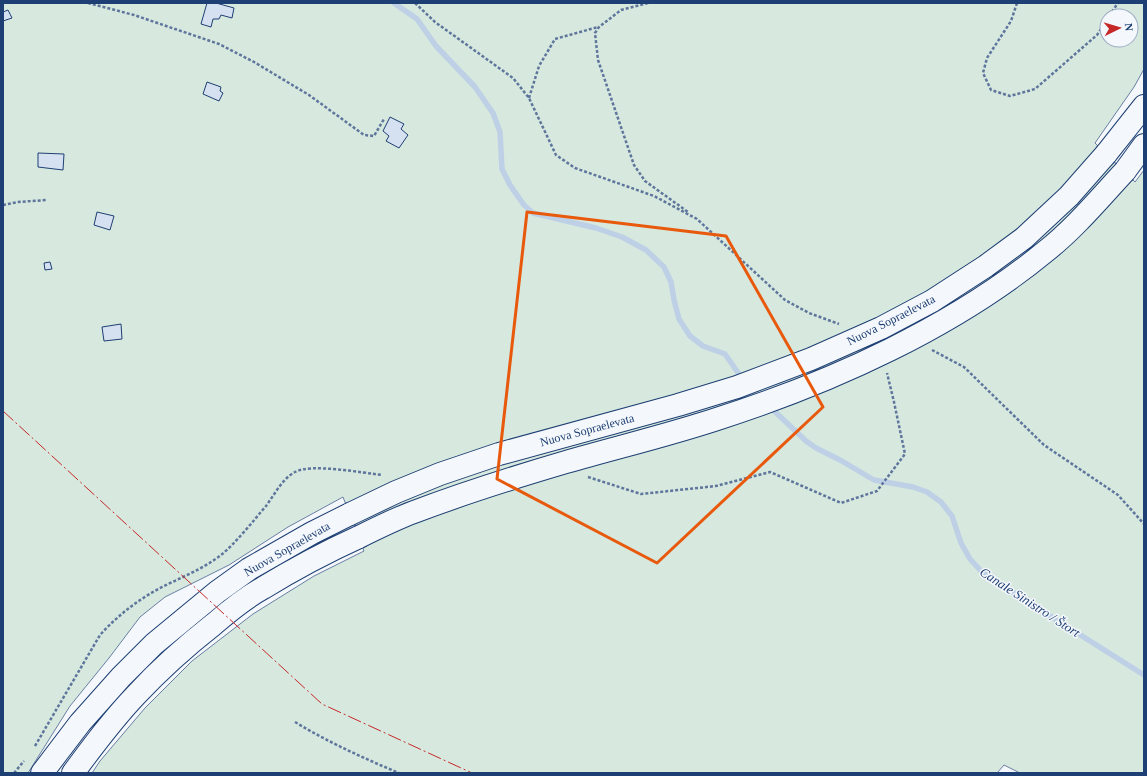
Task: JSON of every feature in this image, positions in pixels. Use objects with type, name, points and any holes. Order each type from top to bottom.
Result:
[{"type":"highway","name":"Nuova Sopraelevata","points":[[42,773],[80,723],[121,677],[154,644],[217,592],[249,570],[312,532],[396,492],[440,474],[499,454],[678,405],[737,387],[811,359],[881,328],[939,296],[986,266],[1024,238],[1069,196],[1106,154],[1144,106]]},
{"type":"highway","name":"Nuova Sopraelevata","points":[[73,773],[97,740],[135,695],[169,661],[233,608],[262,588],[323,554],[412,513],[461,495],[720,418],[780,398],[856,366],[931,328],[973,303],[1046,251],[1088,211],[1124,171],[1144,145]]},
{"type":"path","points":[[88,3],[134,15],[220,44],[254,62],[309,95],[364,135],[374,136],[384,119]]},
{"type":"path","points":[[415,3],[435,22],[513,78],[529,98],[556,155],[575,168],[654,196],[697,219]]},
{"type":"path","points":[[648,3],[621,10],[599,27],[595,33],[598,60],[634,165],[644,181],[697,219],[785,300],[809,313],[843,326]]},
{"type":"path","points":[[1017,3],[1011,21],[987,58],[984,73],[991,90],[1010,96],[1035,89],[1099,31]]},
{"type":"path","points":[[529,98],[540,66],[555,38],[599,27]]},
{"type":"path","points":[[3,205],[18,202],[47,200]]},
{"type":"path","points":[[924,348],[932,350],[964,367],[1044,445],[1118,495],[1144,524]]},
{"type":"path","points":[[877,491],[905,454],[885,366]]},
{"type":"path","points":[[295,722],[317,735],[374,763],[399,773]]},
{"type":"highlighted area","points":[[527,212],[726,236],[823,407],[657,563],[497,479]]},
{"type":"shaded area","points":[[3,3],[1144,3],[1144,69],[1134,87],[1095,143],[1135,182],[1144,170],[1144,773],[1020,773],[1004,765],[997,773],[92,773],[100,761],[145,708],[192,661],[253,614],[314,576],[364,551],[343,497],[288,527],[229,565],[165,597],[140,617],[70,706],[28,773],[3,773]]},
{"type":"building","points":[[207,3],[216,3],[234,8],[232,18],[221,15],[219,19],[213,19],[211,27],[201,24]]},
{"type":"building","points":[[8,10],[12,18],[3,21],[3,12]]},
{"type":"building","points":[[207,82],[221,87],[220,91],[223,93],[219,101],[203,94]]},
{"type":"building","points":[[390,117],[404,124],[401,129],[408,135],[399,148],[386,141],[389,136],[383,131]]},
{"type":"building","points":[[38,153],[64,154],[63,170],[38,167]]},
{"type":"building","points":[[97,212],[114,216],[110,230],[94,225]]},
{"type":"building","points":[[50,262],[52,269],[45,270],[44,263]]},
{"type":"building","points":[[121,324],[122,339],[104,341],[102,327]]},
{"type":"waterway","name":"Canale Sinistro / Štort","points":[[394,3],[417,19],[436,46],[475,87],[493,113],[500,132],[502,169],[510,185],[524,205],[533,213],[596,228],[622,237],[646,250],[664,267],[671,282],[679,319],[690,336],[703,346],[725,354],[743,380]]},
{"type":"waterway","name":"Canale Sinistro / Štort","points":[[769,406],[806,441],[816,448],[874,480],[913,487],[927,492],[941,502],[952,516],[961,543],[970,559],[981,571],[1144,675]]},
{"type":"power","points":[[3,411],[322,704],[472,773]]}]
